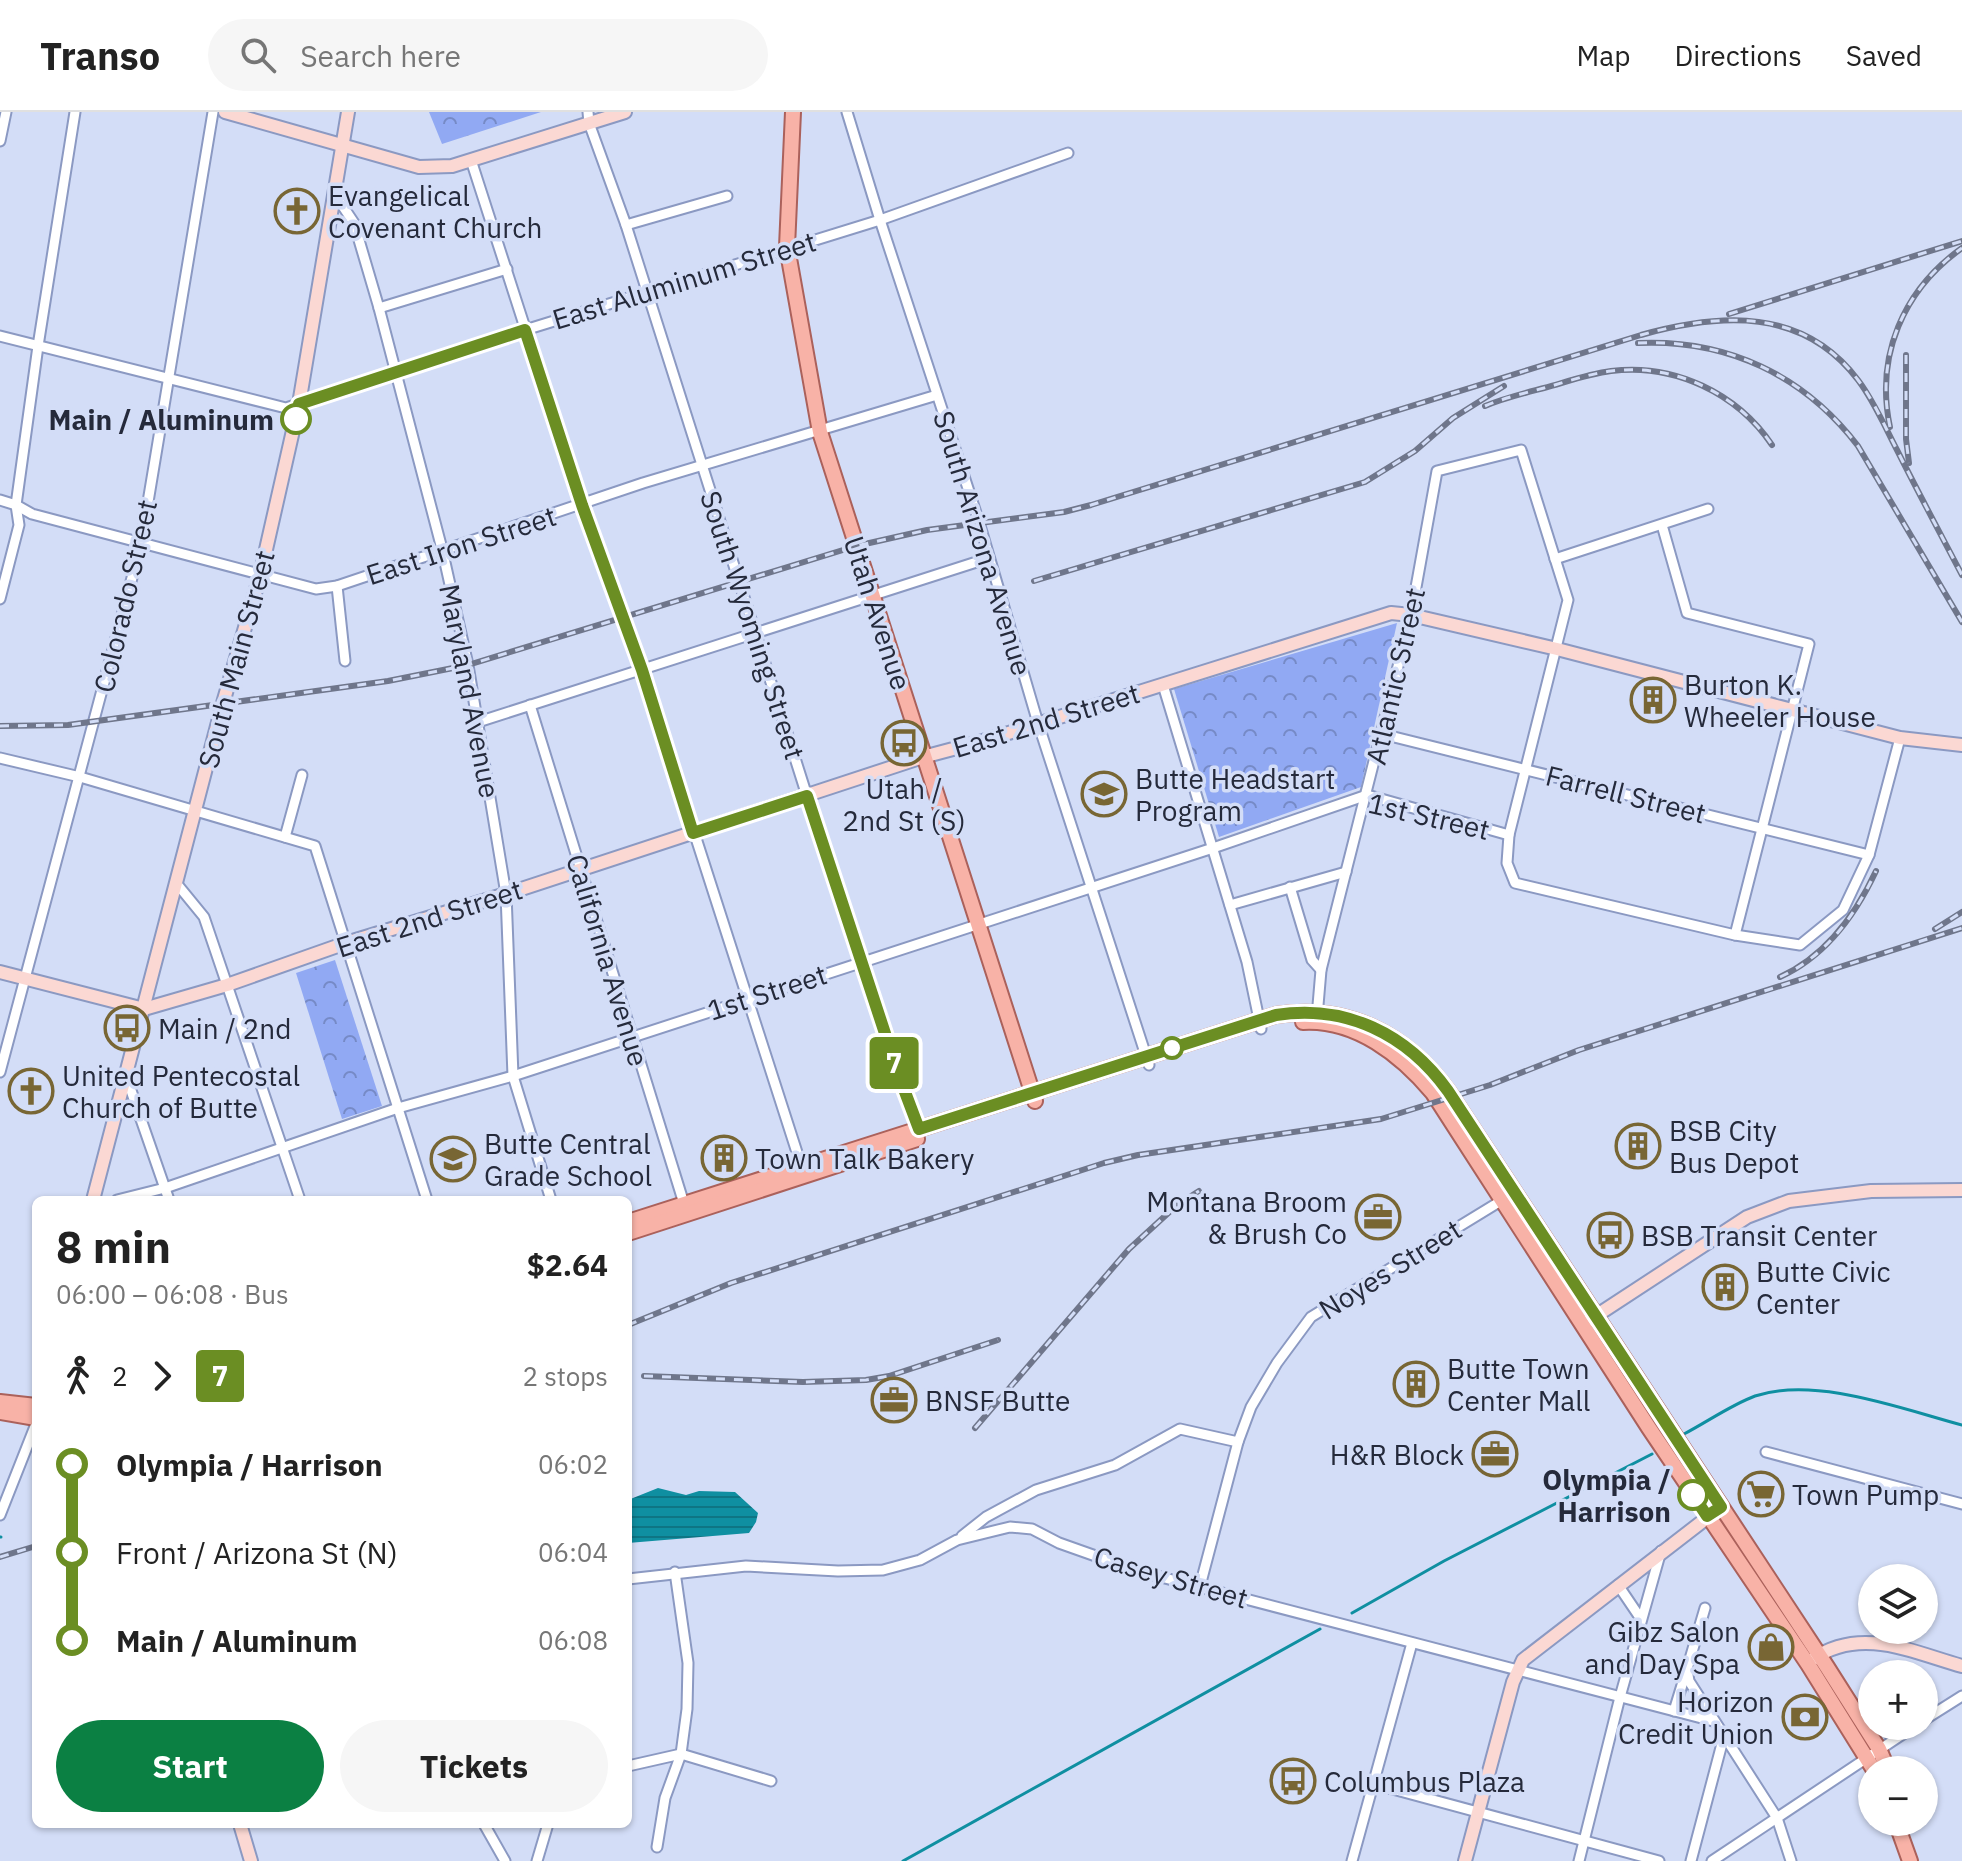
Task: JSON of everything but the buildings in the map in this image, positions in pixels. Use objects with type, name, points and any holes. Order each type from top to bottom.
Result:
[{"type":"main road","name":"Utah Avenue","points":[[793,112],[787,247],[820,432],[1034,1098]]},
{"type":"main road","points":[[632,1231],[686,1209],[803,1170],[1296,1012],[1317,1016],[1372,1039],[1406,1063],[1433,1093],[1707,1516],[1813,1660]]},
{"type":"main road","points":[[1317,1016],[1340,1015],[1377,1029],[1414,1054],[1436,1074],[1721,1507],[1873,1756]]},
{"type":"main road","points":[[1443,1108],[1464,1129],[1474,1146],[1486,1147]]},
{"type":"main road","points":[[632,1221],[686,1209]]},
{"type":"main road","points":[[0,1402],[32,1406]]},
{"type":"main road","points":[[0,1412],[32,1420]]},
{"type":"main road","points":[[1901,1836],[1910,1861]]},
{"type":"main road","points":[[1912,1836],[1920,1861]]},
{"type":"street","points":[[0,141],[6,112]]},
{"type":"street","points":[[0,599],[19,525],[16,505],[75,112]]},
{"type":"street","name":"Colorado Street","points":[[0,1072],[141,544],[213,112]]},
{"type":"street","points":[[225,112],[419,167],[452,166],[588,118],[625,112]]},
{"type":"street","name":"South Main Street","points":[[94,1196],[260,576],[299,404],[348,112]]},
{"type":"street","name":"South Arizona Avenue","points":[[847,112],[989,558],[1038,723],[1148,1060]]},
{"type":"street","name":"South Wyoming Street","points":[[588,118],[626,225],[807,796],[899,1076],[921,1133]]},
{"type":"street","name":"East Aluminum Street","points":[[299,404],[880,220],[1068,153]]},
{"type":"street","points":[[471,160],[582,505],[642,670],[803,1170]]},
{"type":"street","name":"Maryland Avenue","points":[[334,193],[354,223],[442,549],[478,722],[506,894],[513,1076],[550,1196]]},
{"type":"street","points":[[626,225],[727,196]]},
{"type":"street","points":[[379,308],[507,269]]},
{"type":"street","points":[[0,336],[286,408],[299,404]]},
{"type":"street","name":"East Iron Street","points":[[0,500],[32,514],[316,589],[337,586],[442,549],[937,395]]},
{"type":"street","name":"Atlantic Street","points":[[1317,1016],[1321,970],[1411,615],[1437,471],[1521,450],[1555,559]]},
{"type":"street","points":[[1708,509],[1555,559],[1568,600],[1509,835],[1507,863],[1515,883],[1735,935],[1800,945],[1843,910],[1869,855],[1900,738]]},
{"type":"street","points":[[1662,525],[1687,613],[1809,644],[1735,935]]},
{"type":"street","points":[[478,722],[989,558]]},
{"type":"street","points":[[337,586],[345,661]]},
{"type":"street","name":"East 2nd Street","points":[[144,1009],[227,985],[346,943],[506,894],[923,757],[1391,613],[1557,649],[1900,738],[1962,745]]},
{"type":"street","points":[[1163,685],[1247,962],[1260,1025]]},
{"type":"street","name":"California Avenue","points":[[530,705],[686,1209]]},
{"type":"street","name":"Farrell Street","points":[[1382,734],[1869,855]]},
{"type":"street","points":[[0,758],[80,777],[315,846],[426,1196]]},
{"type":"street","points":[[285,837],[302,775]]},
{"type":"street","name":"1st Street","points":[[133,1196],[165,1188],[398,1108],[513,1076],[1367,795],[1509,835]]},
{"type":"street","points":[[1230,905],[1346,872]]},
{"type":"street","points":[[177,884],[204,917],[299,1196]]},
{"type":"street","points":[[1290,887],[1312,960],[1321,970]]},
{"type":"street","points":[[0,972],[144,1009]]},
{"type":"street","points":[[126,1076],[168,1196]]},
{"type":"street","points":[[1582,1325],[1747,1217],[1789,1201],[1871,1191],[1962,1190]]},
{"type":"street","name":"Noyes Street","points":[[1200,1586],[1238,1442],[1258,1396],[1277,1363],[1311,1317],[1515,1193]]},
{"type":"street","points":[[957,1540],[986,1517],[1036,1490],[1115,1465],[1180,1429],[1238,1442]]},
{"type":"street","points":[[0,1515],[32,1431]]},
{"type":"street","points":[[1766,1452],[1962,1504]]},
{"type":"street","points":[[1465,1861],[1516,1670],[1527,1655],[1721,1507]]},
{"type":"street","name":"Casey Street","points":[[632,1578],[746,1566],[883,1570],[920,1560],[957,1540],[1010,1527],[1032,1529],[1093,1556],[1713,1721]]},
{"type":"street","points":[[1579,1861],[1620,1697],[1662,1551]]},
{"type":"street","points":[[657,1847],[665,1798],[681,1754],[687,1709],[688,1663],[675,1572]]},
{"type":"street","points":[[1618,1585],[1641,1619]]},
{"type":"street","points":[[1674,1711],[1705,1608]]},
{"type":"street","points":[[1813,1660],[1833,1647],[1861,1642],[1890,1646],[1962,1666]]},
{"type":"street","points":[[1352,1861],[1412,1643]]},
{"type":"street","points":[[1687,1669],[1691,1686],[1777,1818],[1791,1861]]},
{"type":"street","points":[[1938,1711],[1962,1696]]},
{"type":"street","points":[[1691,1861],[1724,1736]]},
{"type":"street","points":[[1877,1756],[1897,1740]]},
{"type":"street","points":[[632,1765],[681,1754],[771,1781]]},
{"type":"street","points":[[1712,1861],[1858,1768]]},
{"type":"street","points":[[1374,1784],[1659,1861]]},
{"type":"street","points":[[241,1828],[251,1861]]},
{"type":"street","points":[[486,1828],[505,1861]]},
{"type":"street","points":[[537,1861],[547,1828]]},
{"type":"green space","points":[[429,112],[541,112],[442,144]]},
{"type":"green space","points":[[1397,623],[1361,787],[1219,837],[1174,689]]},
{"type":"green space","points":[[335,960],[382,1106],[342,1119],[296,973]]},
{"type":"shaded area","points":[[658,1488],[686,1495],[699,1491],[735,1492],[758,1513],[749,1533],[632,1543],[632,1498]]},
{"type":"waterway","points":[[1684,1434],[1755,1396],[1805,1390],[1859,1397],[1962,1425]]},
{"type":"waterway","points":[[1352,1613],[1444,1561],[1652,1454]]},
{"type":"waterway","points":[[903,1861],[1320,1629]]},
{"type":"railway","points":[[1729,314],[1962,241]]},
{"type":"railway","points":[[1890,427],[1886,401],[1887,375],[1898,327],[1909,304],[1924,284],[1962,248]]},
{"type":"railway","points":[[0,726],[68,725],[388,681],[468,665],[856,546],[927,530],[1064,512],[1091,505],[1641,335],[1700,322],[1730,320],[1786,328],[1812,339],[1836,356],[1858,380],[1874,405],[1962,575]]},
{"type":"railway","points":[[1638,343],[1671,343],[1732,355],[1761,366],[1813,399],[1858,446],[1962,622]]},
{"type":"railway","points":[[1906,355],[1909,463]]},
{"type":"railway","points":[[1485,406],[1602,372],[1658,372],[1680,377],[1722,397],[1741,410],[1772,445]]},
{"type":"railway","points":[[1034,581],[1365,482],[1415,451],[1453,418],[1504,386]]},
{"type":"railway","points":[[1780,977],[1811,958],[1837,933],[1859,904],[1876,871]]},
{"type":"railway","points":[[1935,929],[1962,912]]},
{"type":"railway","points":[[632,1323],[731,1283],[1104,1163],[1138,1155],[1381,1119],[1490,1085],[1579,1050],[1962,928]]},
{"type":"railway","points":[[975,1428],[1129,1249],[1177,1205],[1199,1191]]},
{"type":"railway","points":[[644,1376],[803,1382],[866,1380],[889,1376],[998,1340]]},
{"type":"railway","points":[[0,1557],[32,1547]]},
{"type":"bus line","name":"7","points":[[296,419],[299,404],[525,330],[582,505],[642,670],[693,833],[807,796],[919,1129],[1276,1015],[1317,1012],[1340,1015],[1377,1029],[1396,1040],[1436,1074],[1721,1507],[1707,1516],[1693,1495]]},
{"type":"place","name":"Evangelical Covenant Church","points":[[297,211]]},
{"type":"place","name":"Main / Aluminum","points":[[296,419]]},
{"type":"place","name":"Burton K. Wheeler House","points":[[1653,700]]},
{"type":"place","name":"Utah / 2nd St (S)","points":[[904,743]]},
{"type":"place","name":"Butte Headstart Program","points":[[1104,794]]},
{"type":"place","name":"Main / 2nd","points":[[127,1028]]},
{"type":"place","name":"United Pentecostal Church of Butte","points":[[31,1091]]},
{"type":"place","name":"BSB City Bus Depot","points":[[1638,1146]]},
{"type":"place","name":"Town Talk Bakery","points":[[724,1158]]},
{"type":"place","name":"Butte Central Grade School","points":[[453,1159]]},
{"type":"place","name":"Montana Broom & Brush Co","points":[[1378,1217]]},
{"type":"place","name":"BSB Transit Center","points":[[1610,1235]]},
{"type":"place","name":"Butte Civic Center","points":[[1725,1287]]},
{"type":"place","name":"Butte Town Center Mall","points":[[1416,1384]]},
{"type":"place","name":"BNSF Butte","points":[[894,1400]]},
{"type":"place","name":"H&R Block","points":[[1495,1454]]},
{"type":"place","name":"Town Pump","points":[[1761,1494]]},
{"type":"place","name":"Olympia / Harrison","points":[[1693,1495]]},
{"type":"place","name":"Gibz Salon and Day Spa","points":[[1771,1647]]},
{"type":"place","name":"Horizon Credit Union","points":[[1805,1717]]},
{"type":"place","name":"Columbus Plaza","points":[[1293,1781]]}]
